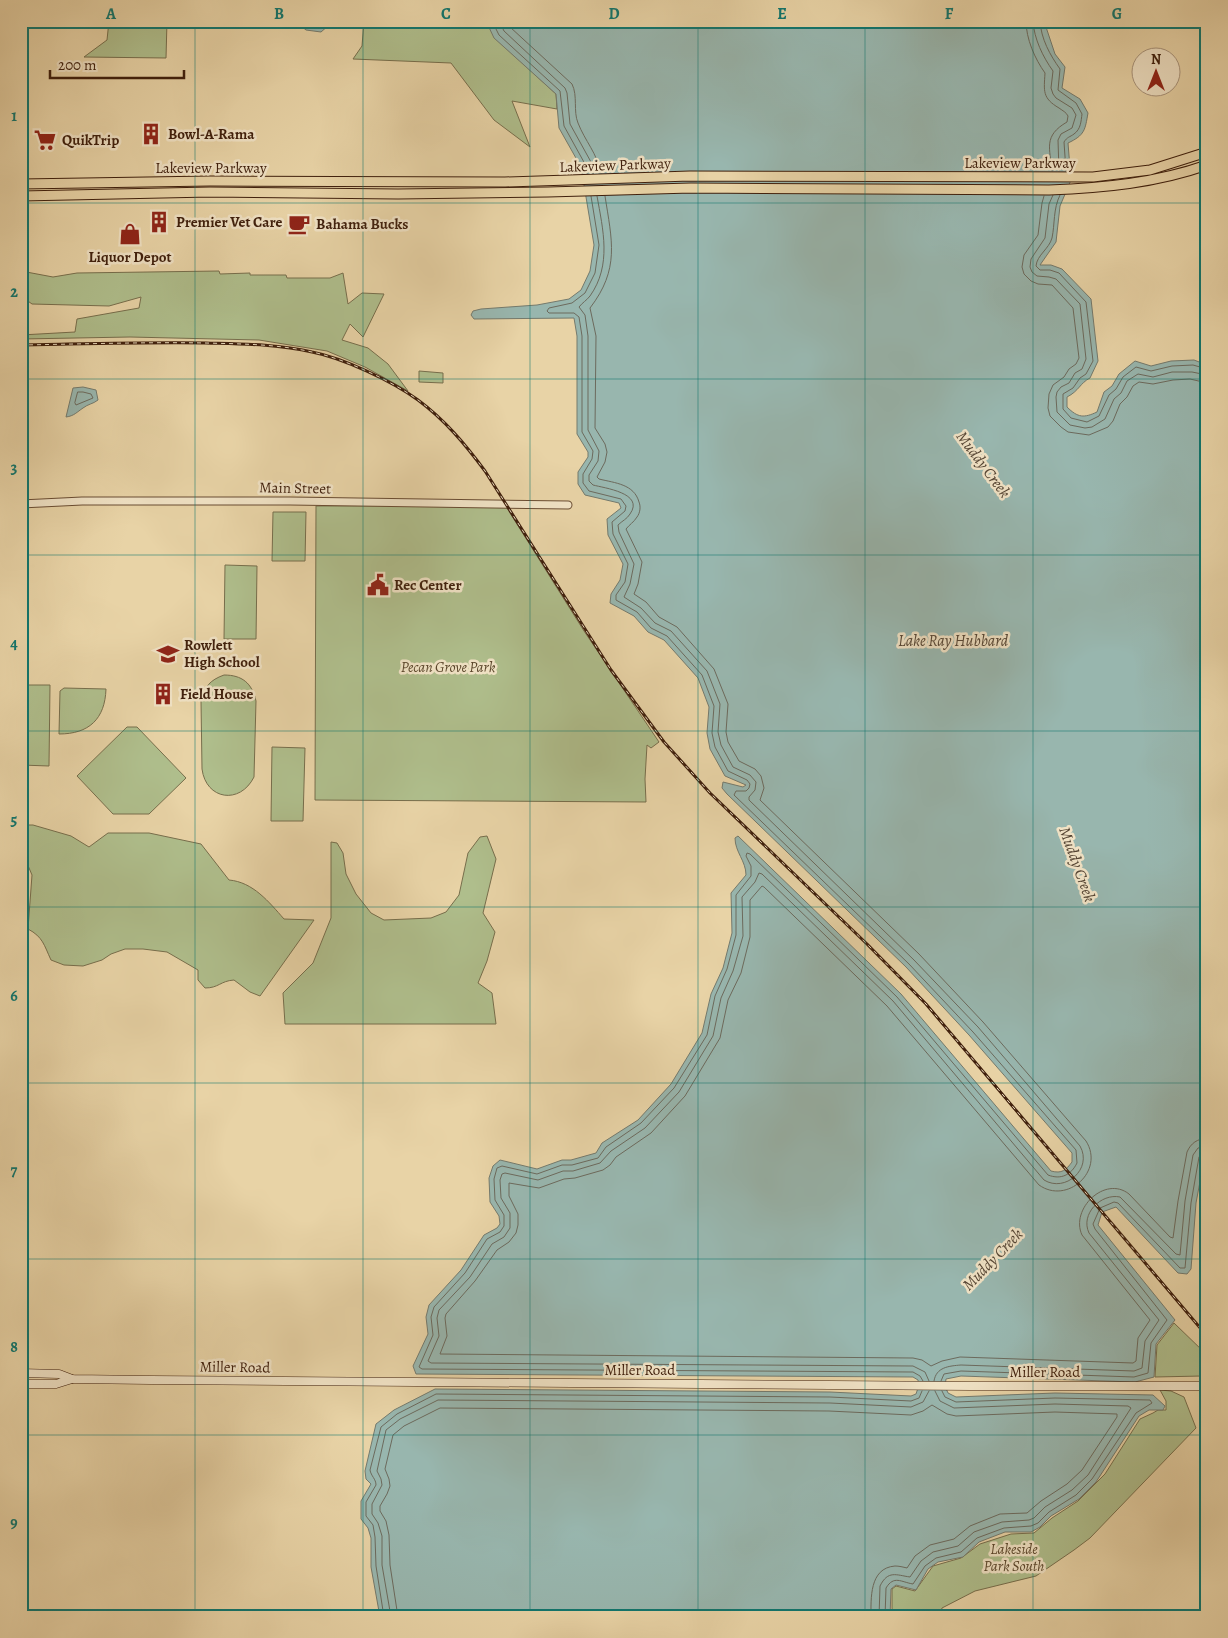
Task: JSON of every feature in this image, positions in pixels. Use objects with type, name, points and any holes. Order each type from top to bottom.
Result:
[{"type":"main road","name":"Lakeview Parkway","points":[[21,184],[210,181],[505,182],[690,176],[1093,177],[1150,170],[1207,152]]},
{"type":"main road","name":"Lakeview Parkway","points":[[21,196],[210,192],[472,193],[691,188],[1039,190],[1121,186],[1189,171],[1207,164]]},
{"type":"main road","points":[[104,182],[104,194]]},
{"type":"main road","points":[[472,193],[499,189],[505,182]]},
{"type":"main road","name":"Miller Road","points":[[21,1373],[58,1374],[72,1378],[919,1386],[1207,1386]]},
{"type":"main road","name":"Miller Road","points":[[21,1384],[56,1384],[72,1378]]},
{"type":"street","name":"Main Street","points":[[21,504],[82,501],[290,501],[568,505]]},
{"type":"green space","points":[[109,21],[167,21],[166,58],[84,57],[107,40]]},
{"type":"green space","points":[[364,21],[486,21],[495,38],[556,94],[557,109],[512,101],[530,147],[494,120],[451,63],[353,59],[362,46]]},
{"type":"green space","points":[[21,271],[53,277],[77,273],[219,271],[220,274],[250,273],[250,275],[286,275],[287,278],[330,278],[343,273],[348,304],[362,293],[384,294],[363,337],[350,324],[342,340],[368,348],[388,364],[408,391],[365,367],[327,351],[259,340],[130,337],[21,339],[21,335],[75,332],[77,319],[139,308],[141,297],[109,306],[32,304],[21,296]]},
{"type":"green space","points":[[419,371],[443,373],[443,383],[419,382]]},
{"type":"green space","name":"Pecan Grove Park","points":[[505,505],[584,631],[659,742],[651,748],[647,745],[646,802],[315,800],[316,506]]},
{"type":"green space","points":[[273,512],[306,512],[305,561],[272,561]]},
{"type":"green space","points":[[225,565],[257,566],[256,639],[224,639]]},
{"type":"green space","points":[[224,675],[241,678],[245,681],[252,689],[256,701],[254,777],[241,792],[232,795],[217,793],[210,787],[202,769],[201,701],[208,685]]},
{"type":"green space","points":[[21,685],[50,685],[49,766],[21,765]]},
{"type":"green space","points":[[64,688],[106,689],[105,700],[99,716],[87,728],[59,734],[60,691]]},
{"type":"green space","points":[[127,727],[137,727],[186,778],[149,814],[113,814],[77,776]]},
{"type":"green space","points":[[272,747],[305,748],[303,821],[271,821]]},
{"type":"green space","points":[[21,825],[33,825],[71,836],[89,847],[108,833],[149,833],[201,844],[229,880],[253,889],[284,919],[314,920],[260,996],[250,992],[234,980],[205,988],[198,980],[198,970],[167,952],[125,949],[111,954],[102,960],[83,966],[64,965],[51,960],[40,938],[28,929],[32,875],[21,849]]},
{"type":"green space","points":[[487,836],[496,859],[483,913],[495,932],[487,961],[478,983],[492,993],[496,1024],[285,1024],[283,993],[313,963],[331,918],[331,842],[337,843],[343,853],[346,874],[356,894],[371,913],[384,920],[431,918],[446,912],[459,895],[468,853],[480,837]]},
{"type":"green space","points":[[1174,1323],[1205,1353],[1202,1376],[1155,1377],[1157,1345]]},
{"type":"green space","name":"Lakeside Park South","points":[[1160,1390],[1171,1391],[1184,1397],[1196,1428],[1090,1538],[1036,1576],[975,1591],[942,1608],[939,1617],[893,1617],[892,1589],[896,1586],[915,1591],[933,1566],[961,1558],[980,1544],[1011,1534],[1034,1533],[1052,1518],[1078,1501],[1105,1474],[1140,1419],[1158,1410],[1166,1410],[1166,1401]]},
{"type":"water","points":[[295,21],[331,21],[321,32],[306,30]]},
{"type":"water","name":"Lake Ray Hubbard","points":[[486,21],[1044,21],[1055,54],[1065,67],[1062,88],[1080,99],[1088,113],[1086,124],[1081,134],[1068,143],[1071,180],[1060,206],[1056,242],[1040,265],[1051,265],[1062,269],[1091,299],[1098,361],[1090,378],[1067,397],[1067,407],[1081,416],[1097,412],[1104,392],[1112,386],[1119,374],[1135,361],[1151,366],[1171,361],[1194,360],[1207,365],[1207,1144],[1196,1203],[1191,1269],[1187,1274],[1178,1273],[1116,1207],[1102,1212],[1098,1225],[1175,1320],[1156,1344],[1154,1377],[1135,1382],[961,1376],[946,1379],[945,1386],[948,1393],[956,1397],[1055,1393],[1153,1395],[1165,1406],[1163,1410],[1149,1410],[1139,1416],[1096,1482],[1079,1499],[1051,1516],[1040,1527],[1031,1532],[1005,1532],[979,1542],[963,1557],[938,1562],[928,1569],[916,1590],[896,1585],[891,1589],[890,1617],[380,1617],[371,1567],[371,1538],[368,1528],[361,1519],[361,1501],[371,1484],[366,1479],[365,1471],[376,1424],[394,1410],[435,1389],[830,1392],[911,1396],[916,1394],[919,1385],[918,1380],[913,1377],[416,1374],[413,1366],[428,1334],[426,1317],[429,1305],[461,1270],[484,1235],[497,1228],[500,1224],[499,1216],[490,1202],[489,1178],[493,1166],[500,1160],[537,1169],[562,1160],[571,1160],[596,1153],[602,1143],[638,1120],[671,1084],[702,1033],[711,994],[723,968],[732,933],[731,893],[746,875],[746,870],[735,843],[735,838],[738,836],[901,994],[1051,1171],[1063,1171],[1072,1162],[1072,1153],[969,1035],[906,967],[722,788],[723,782],[743,787],[746,785],[725,776],[710,749],[707,733],[709,707],[698,678],[664,640],[648,632],[634,616],[610,603],[611,594],[620,580],[623,564],[608,535],[607,519],[621,508],[619,503],[585,495],[578,484],[578,472],[588,457],[588,452],[577,434],[577,336],[574,318],[474,319],[471,315],[473,311],[481,309],[537,305],[569,299],[581,290],[590,271],[594,245],[581,167],[559,128],[556,94],[494,38]]},
{"type":"water","points":[[83,387],[96,390],[98,400],[73,415],[66,417],[73,388]]},
{"type":"railway","points":[[21,345],[206,343],[299,349],[338,359],[367,371],[395,385],[428,408],[454,433],[485,471],[611,670],[664,742],[710,793],[867,944],[926,1004],[1207,1336]]},
{"type":"place","name":"Bowl-A-Rama","points":[[151,134]]},
{"type":"place","name":"QuikTrip","points":[[45,140]]},
{"type":"place","name":"Premier Vet Care","points":[[159,222]]},
{"type":"place","name":"Bahama Bucks","points":[[299,224]]},
{"type":"place","name":"Liquor Depot","points":[[130,234]]},
{"type":"place","name":"Rec Center","points":[[378,585]]},
{"type":"place","name":"Rowlett High School","points":[[168,654]]},
{"type":"place","name":"Field House","points":[[163,694]]},
{"type":"water label","name":"Muddy Creek","points":[[984,464]]},
{"type":"water label","name":"Muddy Creek","points":[[1078,864]]},
{"type":"water label","name":"Muddy Creek","points":[[992,1259]]}]
